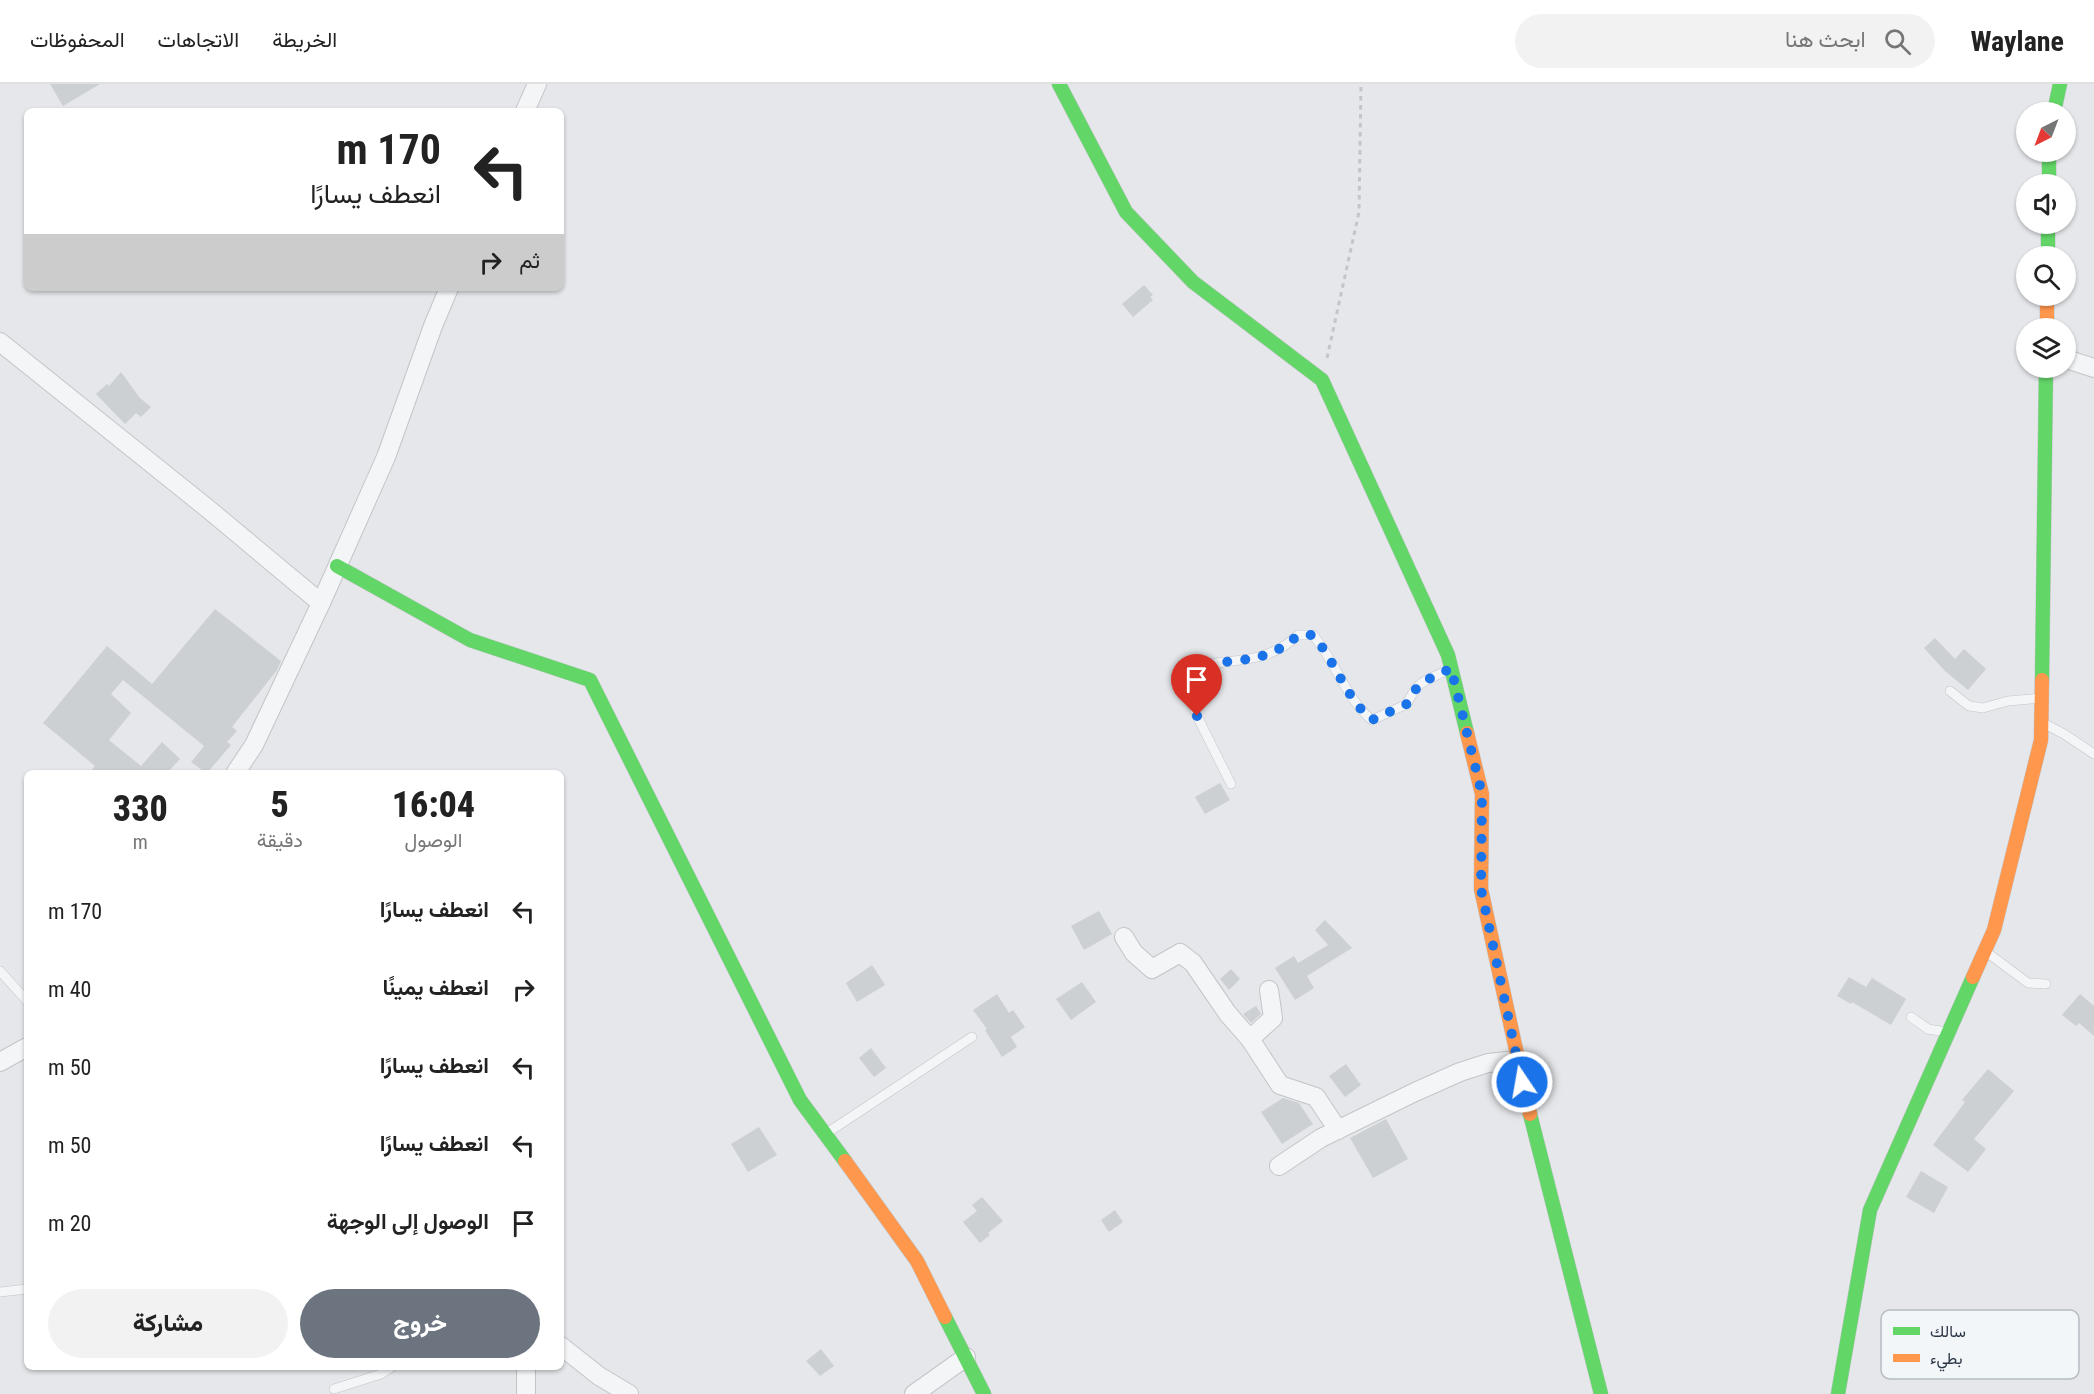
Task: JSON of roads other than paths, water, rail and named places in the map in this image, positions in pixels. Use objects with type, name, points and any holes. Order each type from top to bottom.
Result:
[{"type":"street","points":[[526,108],[537,84]]},
{"type":"street","points":[[1059,84],[1126,212],[1193,282],[1322,380],[1448,655],[1482,794],[1481,889],[1517,1060],[1601,1394]]},
{"type":"street","points":[[2056,102],[2060,84]]},
{"type":"street","points":[[237,770],[254,745],[321,603],[386,456],[433,326],[449,291]]},
{"type":"street","points":[[0,342],[321,603]]},
{"type":"street","points":[[2076,362],[2094,368]]},
{"type":"street","points":[[1838,1394],[1870,1210],[1994,930],[2041,740],[2046,378]]},
{"type":"street","points":[[337,566],[470,640],[590,680],[800,1100],[917,1261],[984,1394]]},
{"type":"street","points":[[1124,937],[1134,953],[1152,969],[1180,952],[1193,963],[1228,1014],[1250,1039],[1280,1085],[1316,1096],[1338,1130]]},
{"type":"street","points":[[1250,1039],[1273,1018],[1269,990]]},
{"type":"street","points":[[0,1062],[24,1049]]},
{"type":"street","points":[[1278,1166],[1383,1106],[1460,1072],[1488,1063],[1517,1060]]},
{"type":"street","points":[[564,1348],[599,1376],[629,1394]]},
{"type":"street","points":[[914,1394],[966,1357]]},
{"type":"street","points":[[526,1370],[526,1394]]},
{"type":"lane","points":[[1231,784],[1197,716],[1186,689],[1185,672],[1205,664],[1251,660],[1288,644],[1298,635],[1313,635],[1325,650],[1362,712],[1372,720],[1407,704],[1414,689],[1424,681],[1451,668]]},
{"type":"lane","points":[[1950,691],[1969,706],[1983,708],[2008,701],[2042,698]]},
{"type":"lane","points":[[2041,722],[2094,754]]},
{"type":"lane","points":[[1985,951],[2028,983],[2046,984]]},
{"type":"lane","points":[[0,971],[24,998]]},
{"type":"lane","points":[[1911,1017],[1928,1029],[1949,1033]]},
{"type":"lane","points":[[825,1134],[972,1037]]},
{"type":"lane","points":[[0,1292],[24,1289]]},
{"type":"lane","points":[[334,1389],[387,1370]]}]
